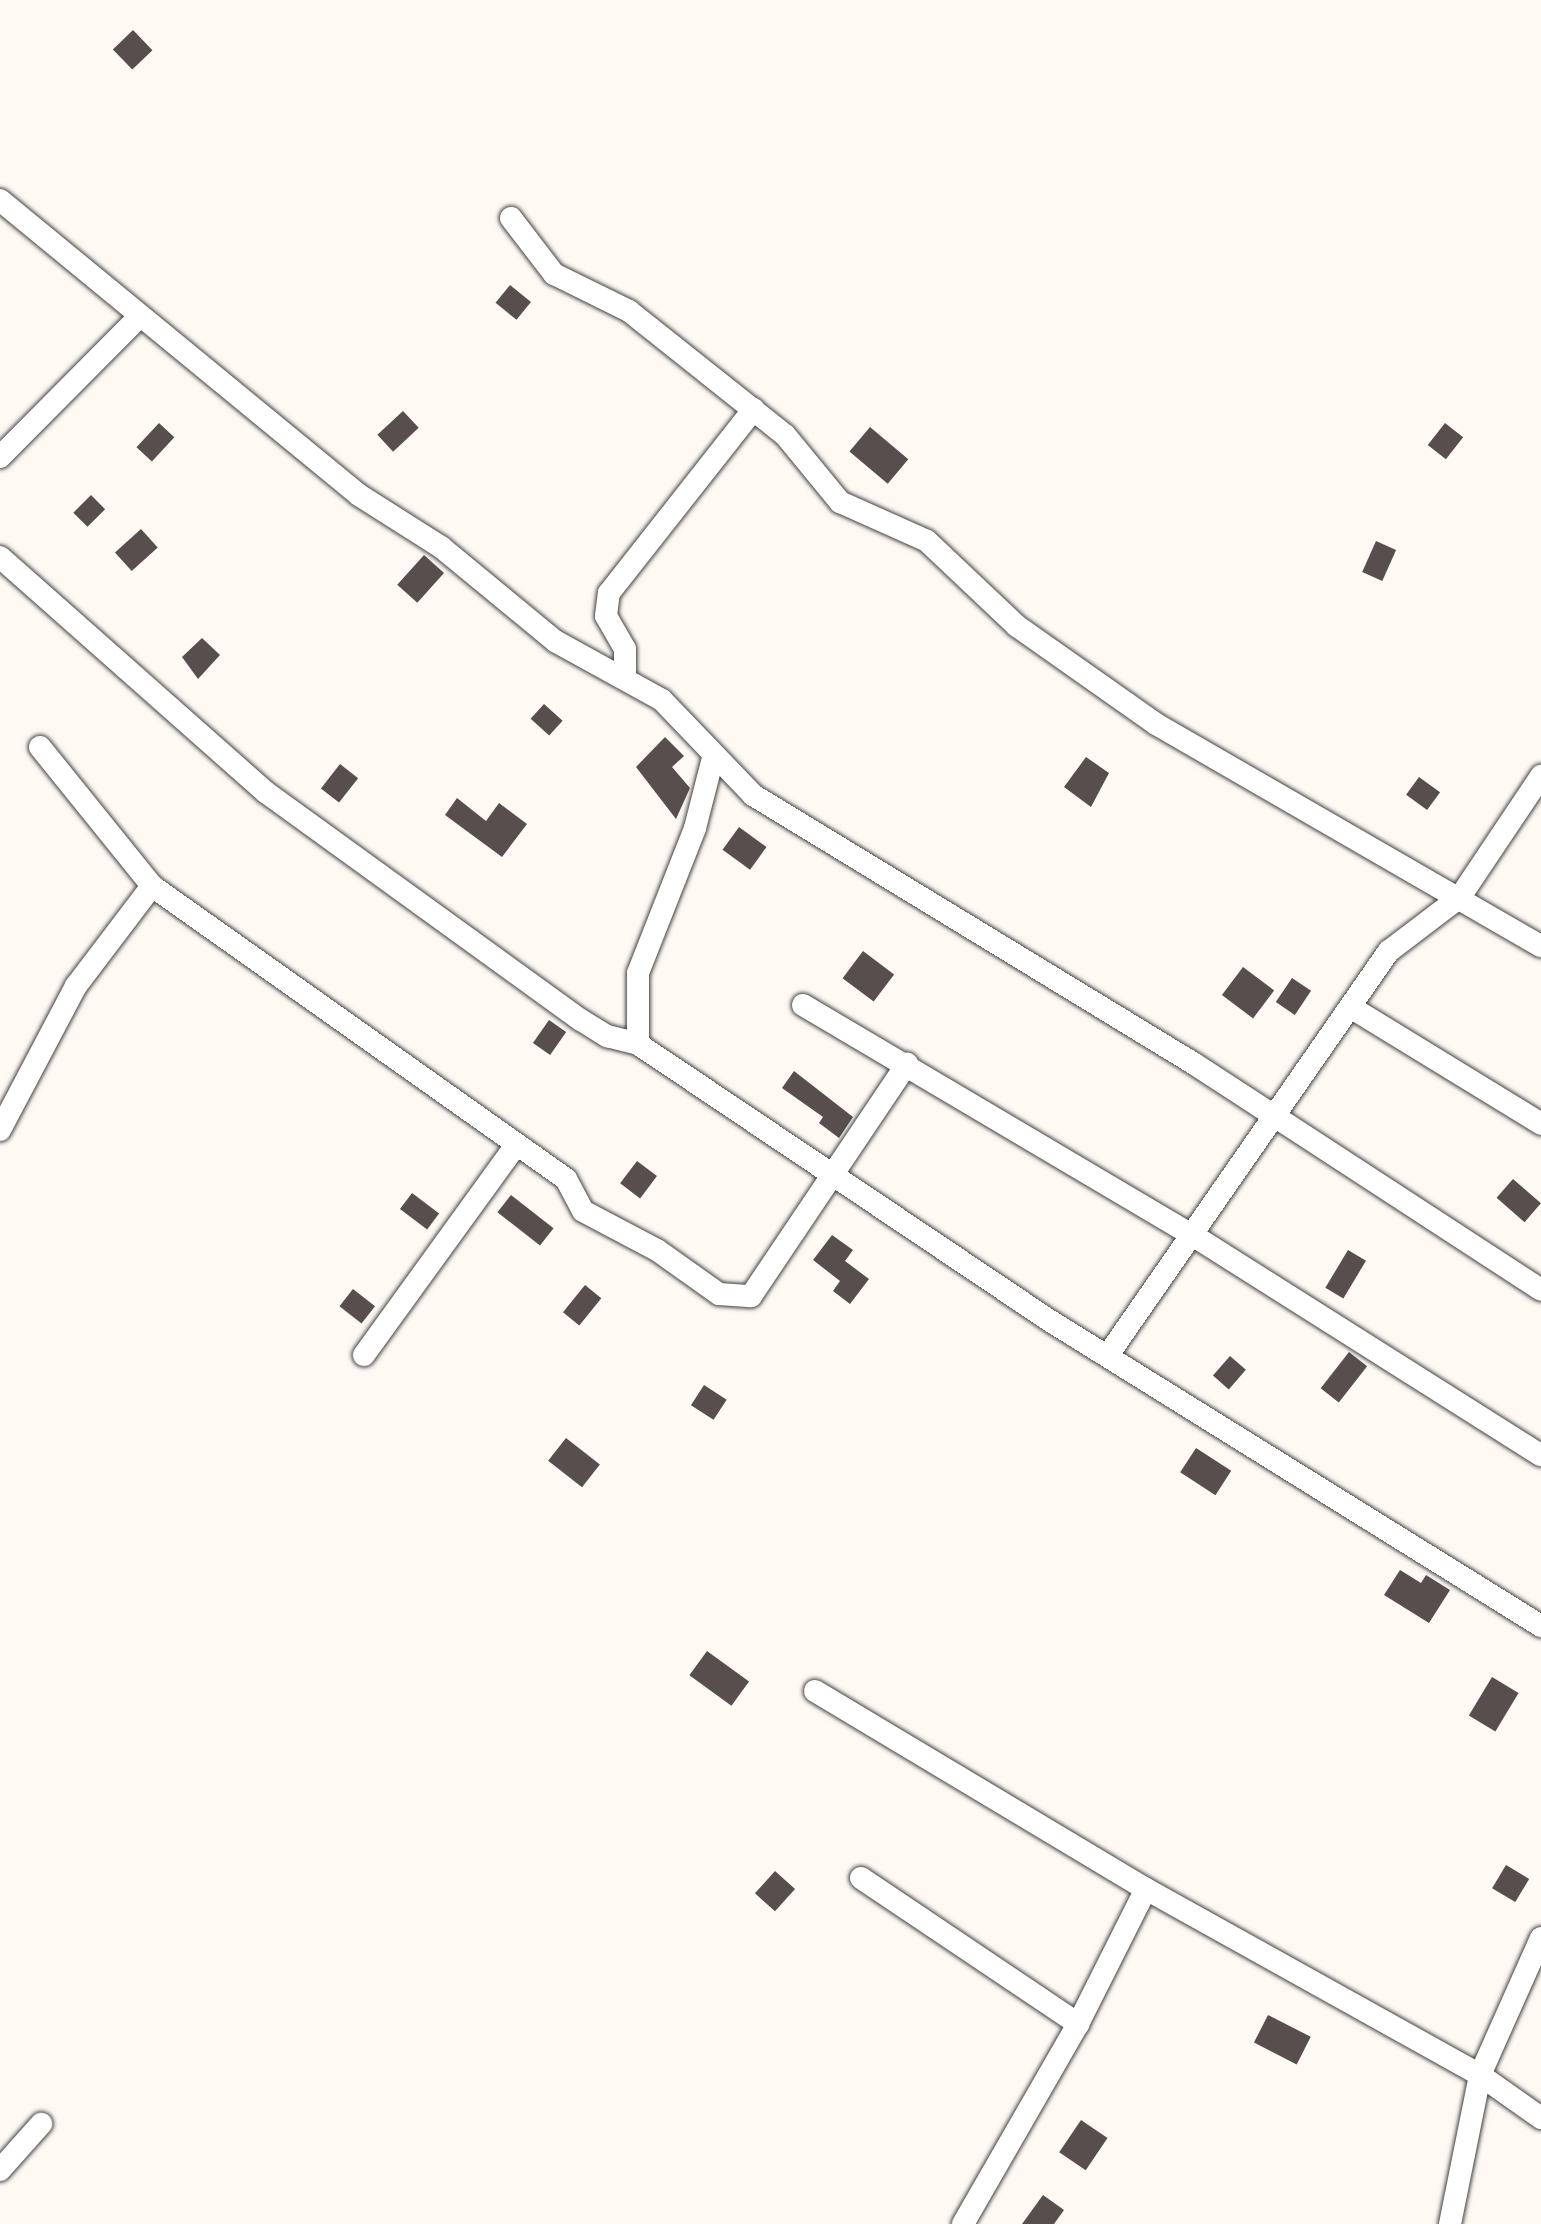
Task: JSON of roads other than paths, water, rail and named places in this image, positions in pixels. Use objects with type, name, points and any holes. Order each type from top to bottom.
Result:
[{"type":"street","points":[[0,200],[359,495],[453,557],[556,641],[626,675],[662,700],[713,758],[828,845],[1272,1114],[1541,1290]]},
{"type":"street","points":[[511,218],[528,249],[554,274],[629,311],[754,409],[810,462],[840,502],[927,541],[1018,626],[1156,724],[1541,946]]},
{"type":"street","points":[[0,457],[140,316]]},
{"type":"street","points":[[626,675],[625,649],[606,616],[608,593],[754,409]]},
{"type":"street","points":[[0,558],[268,793],[581,1020],[607,1036],[638,1044],[836,1179],[1295,1478],[1359,1508],[1541,1626]]},
{"type":"street","points":[[40,747],[152,886],[514,1148],[566,1179],[583,1211],[657,1250],[705,1289],[751,1296],[836,1179],[908,1064]]},
{"type":"street","points":[[638,1044],[638,973],[695,828],[713,758]]},
{"type":"street","points":[[1108,1355],[1389,951],[1460,897],[1541,776]]},
{"type":"street","points":[[0,1130],[76,986],[152,886]]},
{"type":"street","points":[[803,1005],[1194,1236],[1541,1454]]},
{"type":"street","points":[[1352,1008],[1541,1124]]},
{"type":"street","points":[[364,1355],[514,1148]]},
{"type":"street","points":[[814,1692],[1146,1889],[1480,2075],[1541,2118]]},
{"type":"street","points":[[861,1878],[1078,2024]]},
{"type":"street","points":[[963,2224],[1078,2024],[1146,1889]]},
{"type":"street","points":[[1450,2224],[1480,2075],[1540,1943]]},
{"type":"street","points":[[0,2170],[41,2124]]}]
